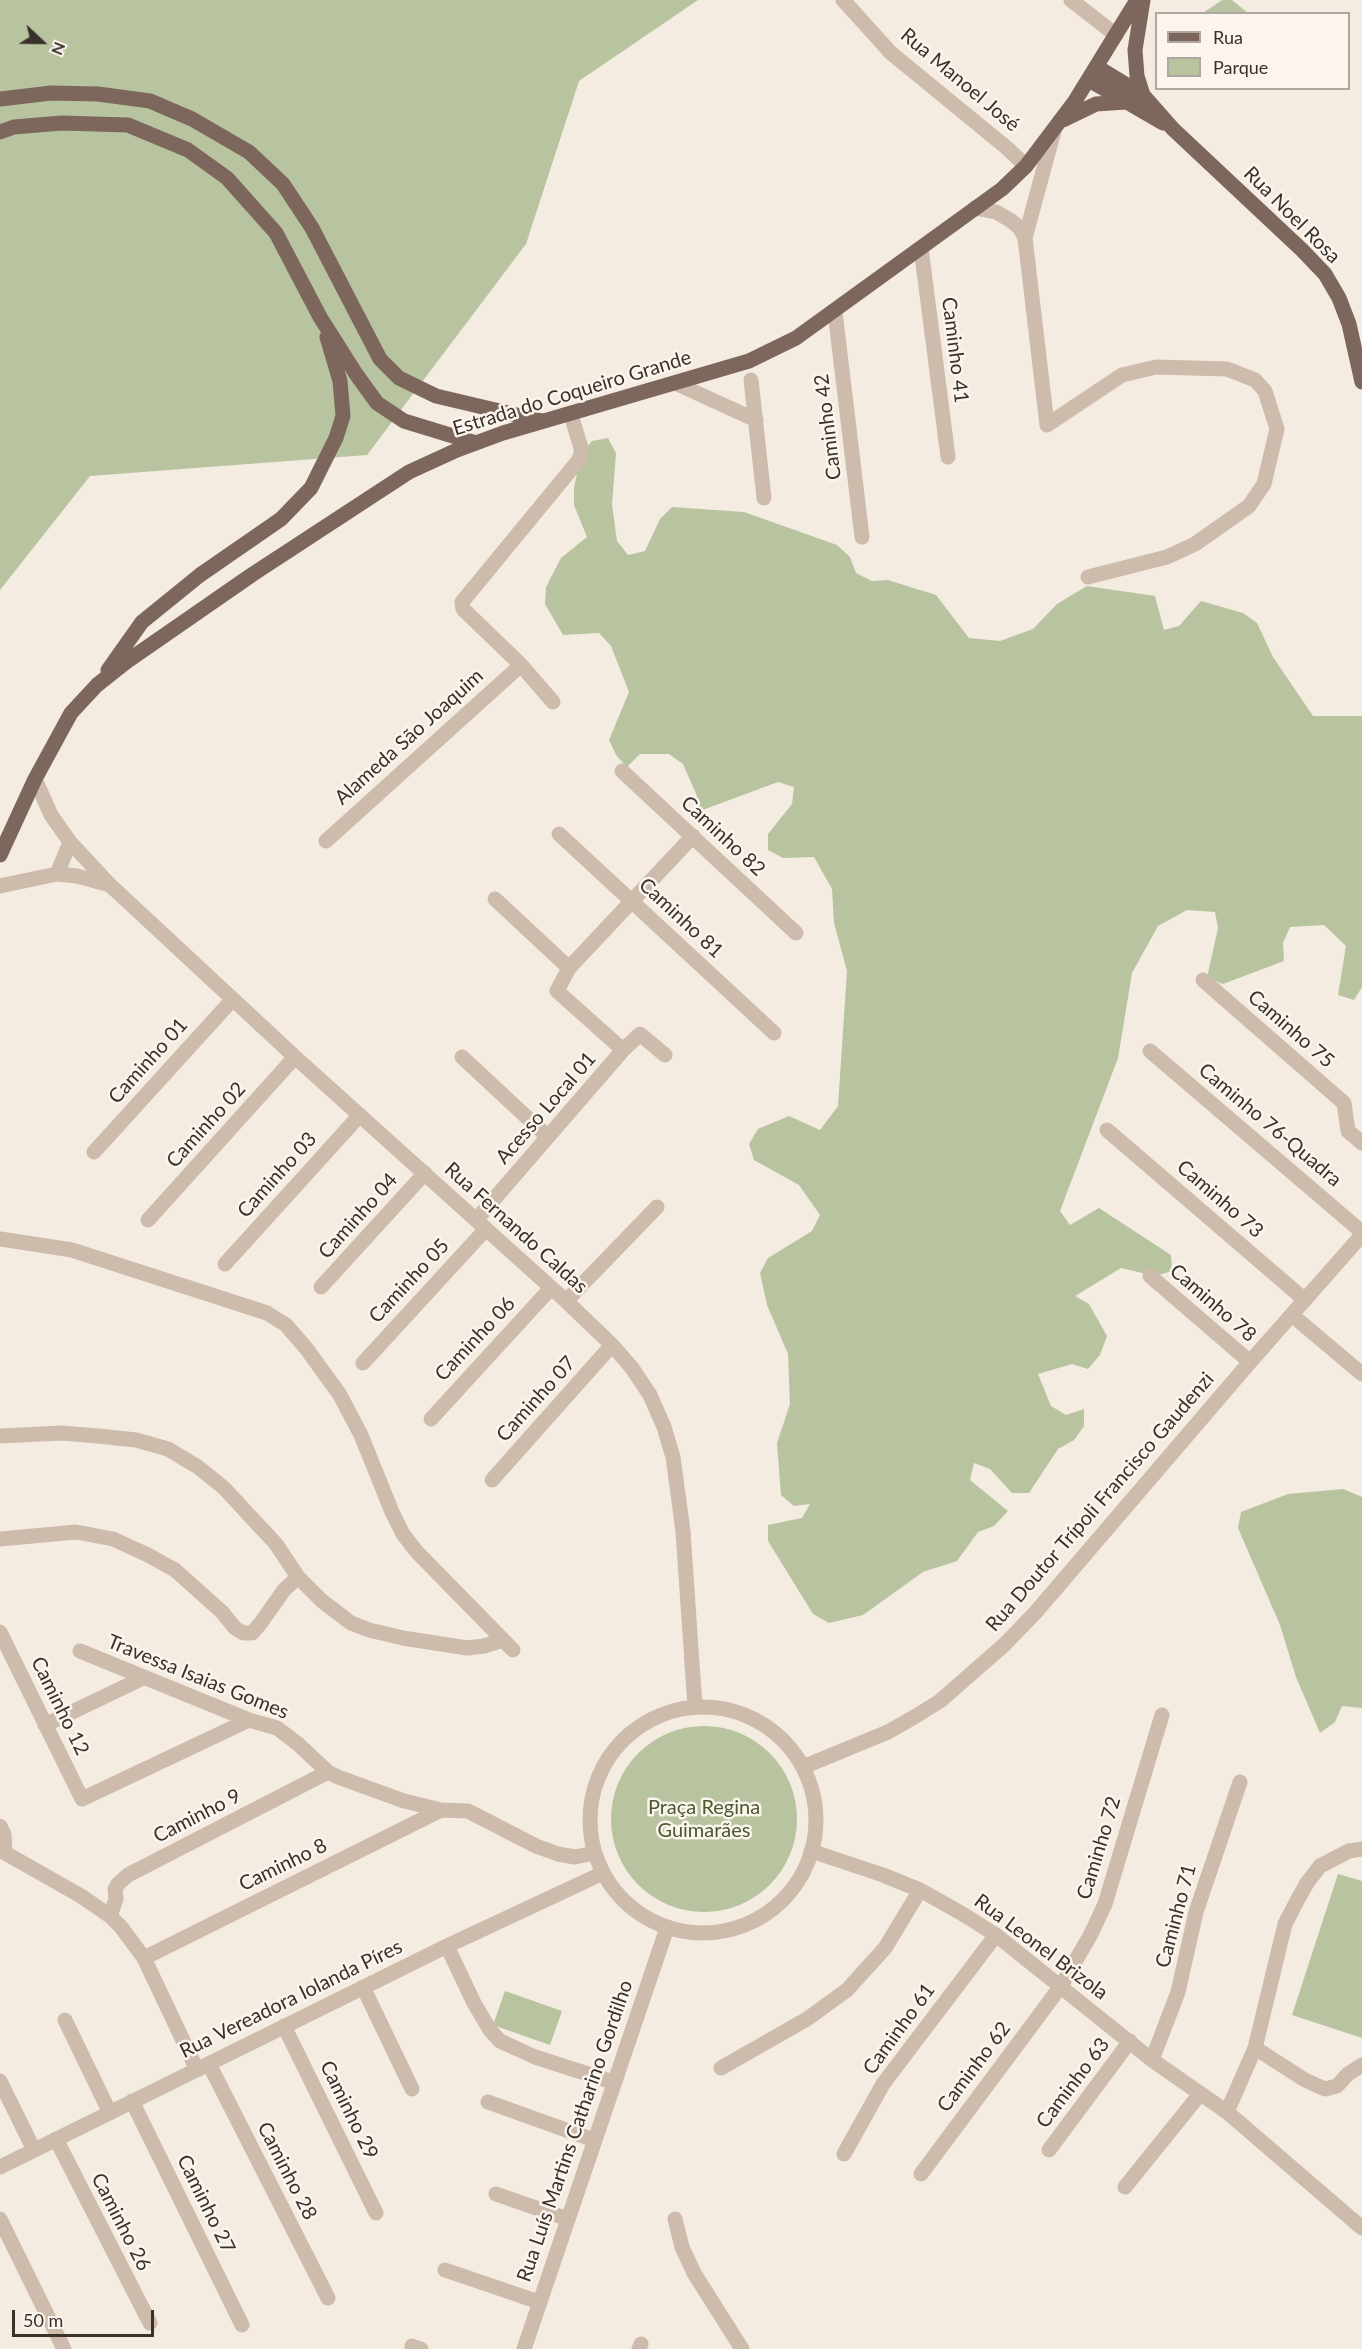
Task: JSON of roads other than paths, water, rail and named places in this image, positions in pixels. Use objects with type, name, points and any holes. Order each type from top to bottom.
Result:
[{"type":"main road","name":"Estrada do Coqueiro Grande","points":[[0,855],[71,713],[97,685],[126,662],[363,500],[409,472],[476,443],[764,354],[796,338],[1002,189],[1026,166],[1093,73],[1137,0]]},
{"type":"main road","points":[[1143,0],[1135,50],[1137,76],[1143,95]]},
{"type":"main road","name":"Rua Noel Rosa","points":[[1093,73],[1143,95],[1173,129],[1325,274],[1349,324],[1362,382]]},
{"type":"main road","name":"Rua Noel Rosa","points":[[1093,73],[1128,102],[1173,129]]},
{"type":"main road","points":[[0,99],[51,93],[98,94],[150,101],[192,119],[249,152],[282,184],[312,228],[380,359],[399,378],[436,396],[544,422]]},
{"type":"main road","points":[[1057,126],[1096,104],[1128,102]]},
{"type":"main road","points":[[0,132],[14,127],[62,123],[128,125],[188,150],[227,178],[276,232],[320,317],[377,403],[404,421],[476,443]]},
{"type":"main road","points":[[97,685],[142,622],[200,575],[281,519],[311,488],[336,438],[343,416],[340,381],[320,317]]},
{"type":"street","name":"Rua Manoel José","points":[[843,0],[891,53],[1026,166]]},
{"type":"street","points":[[1071,0],[1116,36]]},
{"type":"street","points":[[1057,126],[1025,237],[1047,425],[1122,375],[1156,367],[1227,369],[1255,380],[1265,392],[1277,429],[1264,484],[1249,506],[1196,544],[1167,557],[1088,577]]},
{"type":"street","points":[[975,208],[996,213],[1011,220],[1025,237]]},
{"type":"street","name":"Caminho 41","points":[[921,248],[948,457]]},
{"type":"street","name":"Caminho 42","points":[[835,312],[862,537]]},
{"type":"street","points":[[751,380],[764,498]]},
{"type":"street","points":[[675,383],[756,420]]},
{"type":"street","points":[[553,702],[520,665],[463,609],[462,602],[578,461],[581,448],[571,415]]},
{"type":"street","name":"Alameda São Joaquim","points":[[326,841],[520,665]]},
{"type":"street","name":"Caminho 82","points":[[622,771],[796,933]]},
{"type":"street","name":"Rua Fernando Caldas","points":[[36,779],[51,815],[70,842],[110,885],[295,1057],[566,1301],[612,1346],[650,1395],[664,1427],[673,1457],[682,1522],[695,1707]]},
{"type":"street","name":"Caminho 81","points":[[559,834],[774,1033]]},
{"type":"street","points":[[664,1055],[640,1034],[623,1050],[557,992],[569,968],[693,836]]},
{"type":"street","points":[[57,874],[70,842]]},
{"type":"street","name":"Rua Fernando Caldas","points":[[0,886],[57,874],[77,876],[110,885]]},
{"type":"street","points":[[495,899],[569,968]]},
{"type":"street","name":"Caminho 75","points":[[1203,980],[1344,1103],[1348,1131],[1362,1143]]},
{"type":"street","name":"Caminho 01","points":[[94,1152],[233,999]]},
{"type":"street","name":"Acesso Local 01","points":[[481,1224],[548,1137],[623,1050]]},
{"type":"street","name":"Caminho 76-Quadra","points":[[1150,1051],[1362,1233]]},
{"type":"street","name":"Caminho 02","points":[[148,1220],[295,1057]]},
{"type":"street","points":[[462,1057],[548,1137]]},
{"type":"street","name":"Caminho 03","points":[[225,1264],[360,1115]]},
{"type":"street","name":"Caminho 73","points":[[1107,1130],[1305,1300]]},
{"type":"street","name":"Caminho 04","points":[[321,1287],[425,1173]]},
{"type":"street","points":[[566,1301],[657,1207]]},
{"type":"street","name":"Caminho 05","points":[[363,1362],[481,1224]]},
{"type":"street","name":"Rua Doutor Trípoli Francisco Gaudenzi","points":[[802,1767],[888,1732],[916,1716],[940,1701],[1004,1646],[1035,1613],[1362,1233]]},
{"type":"street","points":[[0,1239],[72,1250],[267,1313],[286,1324],[340,1395],[361,1435],[403,1534],[416,1551],[508,1645],[467,1648],[403,1638],[351,1623],[308,1588],[276,1544],[224,1488],[198,1467],[168,1449],[136,1440],[62,1433],[0,1436]]},
{"type":"street","name":"Caminho 78","points":[[1150,1276],[1250,1362]]},
{"type":"street","name":"Caminho 06","points":[[430,1419],[551,1288]]},
{"type":"street","points":[[1292,1315],[1362,1374]]},
{"type":"street","name":"Caminho 07","points":[[492,1480],[612,1346]]},
{"type":"street","points":[[0,1539],[76,1532],[113,1539],[175,1570],[243,1633],[252,1633],[284,1590],[298,1577]]},
{"type":"street","name":"Caminho 12","points":[[0,1632],[82,1799],[249,1720]]},
{"type":"street","name":"Travessa Isaias Gomes","points":[[80,1651],[249,1720],[263,1722],[286,1734],[328,1772],[404,1801],[441,1810],[468,1811],[536,1846],[558,1854],[575,1857],[594,1853]]},
{"type":"street","points":[[45,1725],[143,1678]]},
{"type":"street","points":[[695,1707],[715,1707],[736,1712],[755,1719],[774,1732],[790,1748],[802,1767],[815,1808],[815,1829],[811,1851],[800,1877],[782,1899],[760,1917],[718,1932],[684,1932],[667,1928],[647,1919],[630,1907],[603,1873],[594,1853],[590,1824],[592,1795],[603,1768],[619,1744],[641,1725],[667,1713],[695,1707]]},
{"type":"street","name":"Caminho 72","points":[[1061,1986],[1091,1934],[1105,1904],[1162,1715]]},
{"type":"street","name":"Caminho 9","points":[[110,1916],[116,1899],[115,1889],[128,1875],[328,1772]]},
{"type":"street","name":"Caminho 71","points":[[1152,2060],[1178,1992],[1196,1912],[1240,1782]]},
{"type":"street","name":"Caminho 8","points":[[144,1958],[441,1810]]},
{"type":"street","points":[[0,1826],[4,1834],[3,1851]]},
{"type":"street","points":[[1227,2112],[1255,2048],[1285,1924],[1307,1883],[1320,1866],[1349,1851],[1362,1849]]},
{"type":"street","name":"Caminho 28","points":[[3,1851],[51,1877],[110,1916],[144,1958],[328,2298]]},
{"type":"street","name":"Rua Leonel Brizola","points":[[811,1851],[920,1890],[996,1935],[1152,2060],[1227,2112],[1362,2228]]},
{"type":"street","name":"Rua Vereadora Iolanda Píres","points":[[0,2167],[447,1946],[603,1873]]},
{"type":"street","points":[[721,2068],[807,2019],[847,1990],[864,1974],[885,1948],[920,1890]]},
{"type":"street","name":"Rua Luís Martins Catharino Gordilho","points":[[524,2349],[667,1928]]},
{"type":"street","name":"Caminho 61","points":[[844,2154],[888,2076],[996,1935]]},
{"type":"street","points":[[447,1946],[474,2003],[490,2030],[500,2041],[535,2056],[613,2082]]},
{"type":"street","name":"Caminho 62","points":[[921,2174],[1061,1986]]},
{"type":"street","points":[[363,1987],[412,2089]]},
{"type":"street","points":[[65,2020],[110,2113]]},
{"type":"street","name":"Caminho 29","points":[[284,2026],[376,2213]]},
{"type":"street","name":"Caminho 63","points":[[1049,2150],[1130,2041]]},
{"type":"street","points":[[1255,2048],[1305,2080],[1325,2089],[1337,2086],[1348,2074],[1362,2065]]},
{"type":"street","points":[[0,2081],[34,2150]]},
{"type":"street","points":[[1125,2187],[1200,2094]]},
{"type":"street","name":"Caminho 27","points":[[132,2102],[242,2325]]},
{"type":"street","points":[[488,2102],[594,2140]]},
{"type":"street","name":"Caminho 26","points":[[56,2139],[150,2323]]},
{"type":"street","points":[[496,2194],[568,2219]]},
{"type":"street","points":[[0,2219],[64,2349]]},
{"type":"street","points":[[675,2219],[682,2247],[694,2273],[742,2349]]},
{"type":"street","points":[[445,2270],[539,2302]]},
{"type":"park label","name":"Praça Regina Guimarães","points":[[704,1820]]}]
